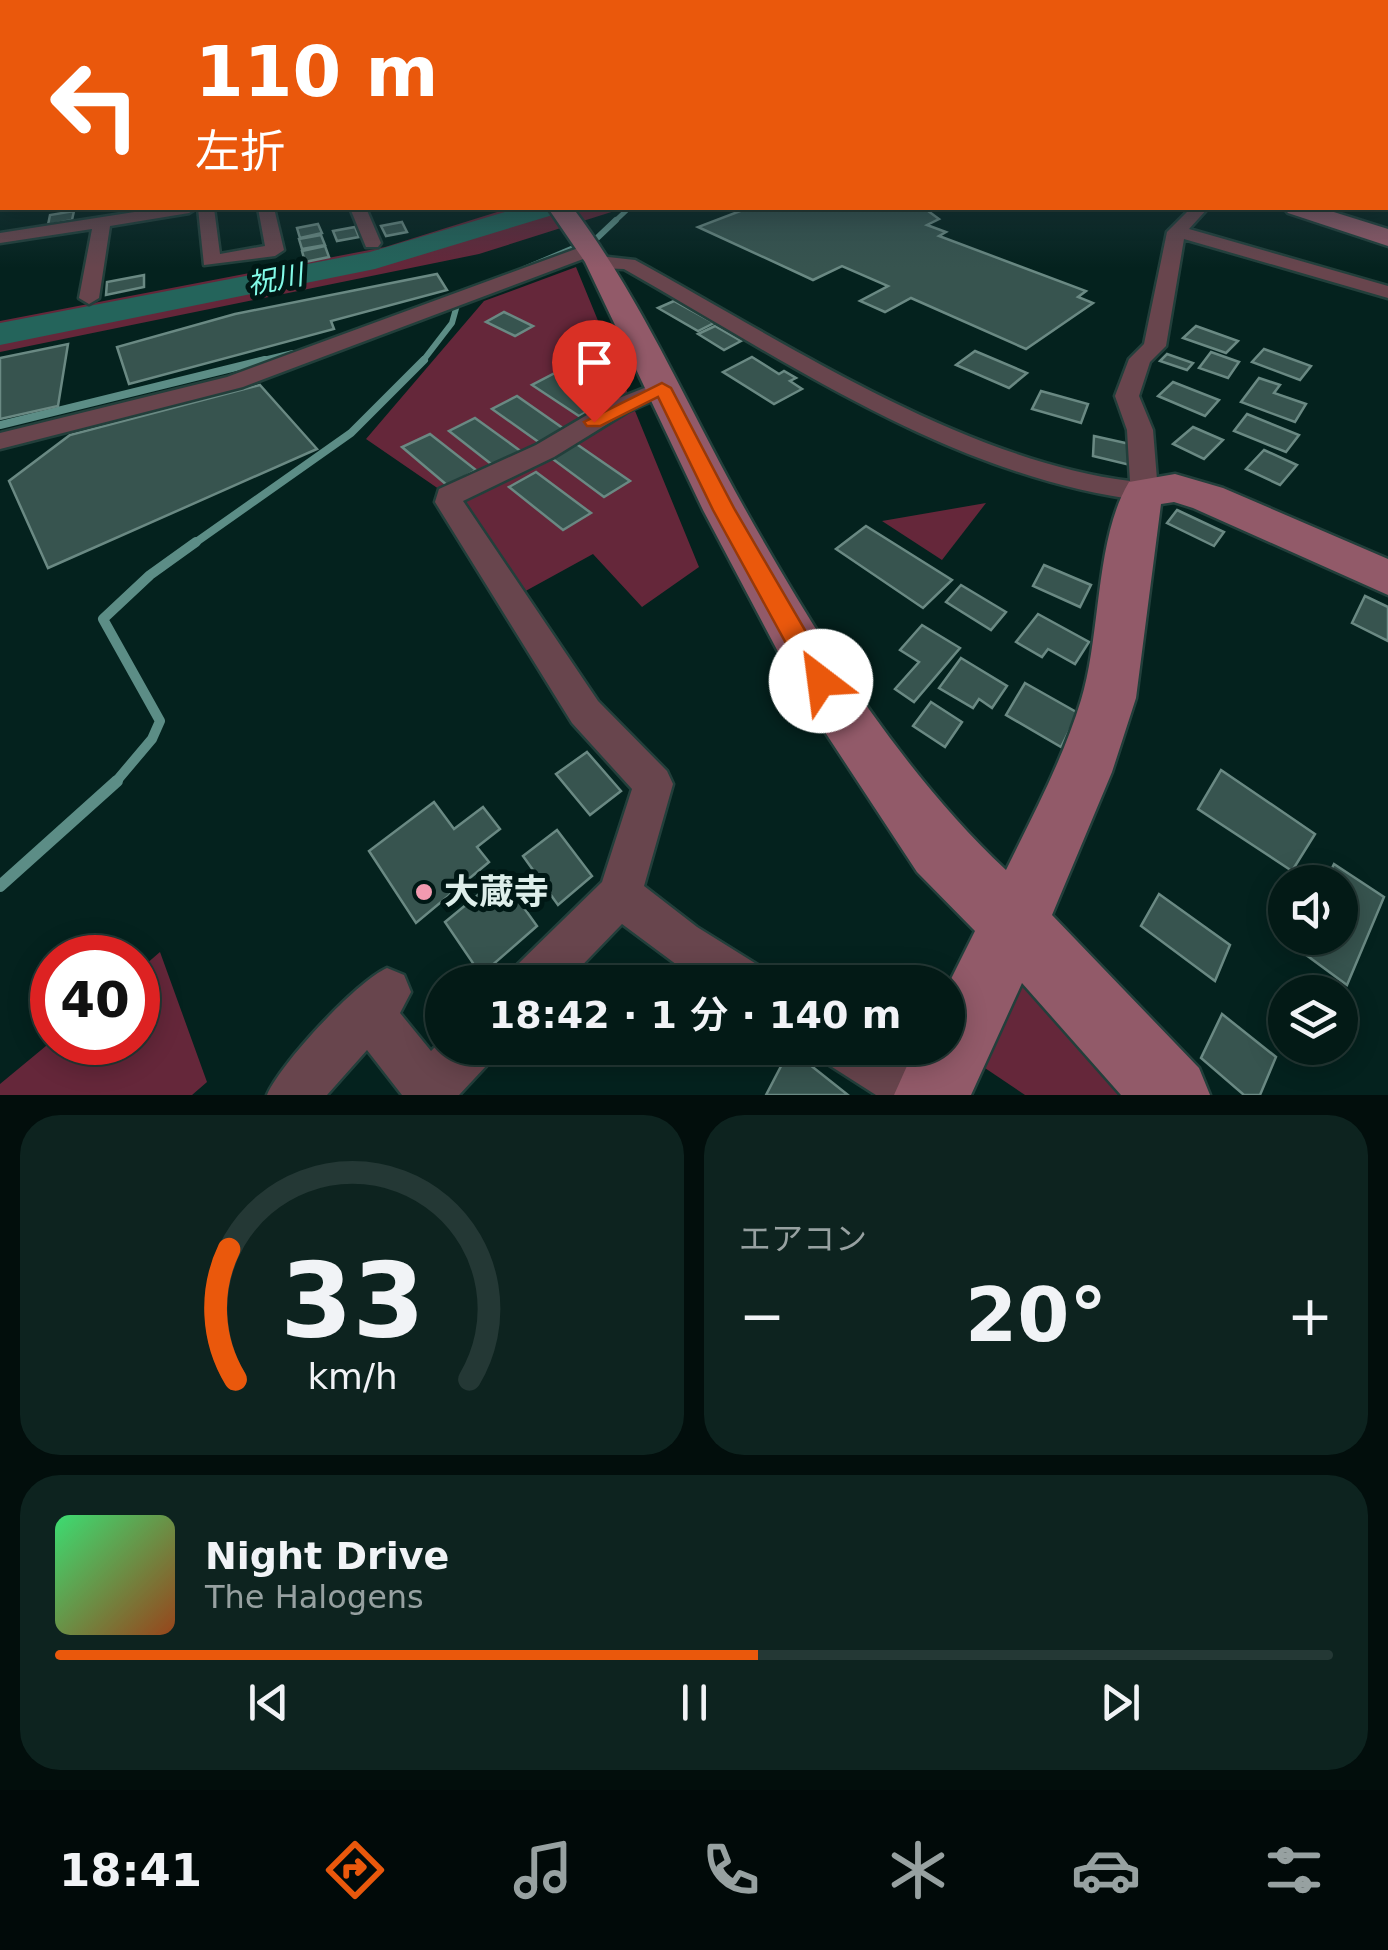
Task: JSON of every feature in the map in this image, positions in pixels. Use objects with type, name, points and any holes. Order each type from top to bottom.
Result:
[{"type":"street","points":[[33,233],[39,210]]},
{"type":"street","points":[[0,238],[177,210]]},
{"type":"street","points":[[206,210],[211,261],[275,250],[266,210]]},
{"type":"street","points":[[359,210],[372,243]]},
{"type":"street","points":[[932,1095],[1083,772],[1108,698],[1136,516],[1144,492],[1140,430],[1127,396],[1140,359],[1155,346],[1178,231],[1198,210]]},
{"type":"street","points":[[1303,210],[1388,238]]},
{"type":"street","points":[[89,298],[102,222]]},
{"type":"street","points":[[1178,231],[1388,292]]},
{"type":"street","points":[[580,235],[914,422],[980,453],[1036,471],[1144,492],[1174,488],[1208,498],[1388,578]]},
{"type":"street","points":[[580,235],[724,510],[821,681],[939,850],[1015,924],[1172,1095]]},
{"type":"street","points":[[0,441],[236,382],[580,235]]},
{"type":"street","points":[[551,965],[620,895],[653,784],[585,712],[449,502],[449,496],[662,388]]},
{"type":"street","points":[[620,895],[680,944],[714,965]]},
{"type":"street","points":[[293,1095],[377,1001],[429,1089],[453,1065]]},
{"type":"street","points":[[874,1065],[923,1095]]},
{"type":"shaded area","points":[[504,210],[618,210],[479,254],[0,352],[0,321],[385,247]]},
{"type":"shaded area","points":[[576,267],[699,567],[642,607],[593,554],[511,599],[449,496],[366,439],[484,301]]},
{"type":"shaded area","points":[[986,503],[942,560],[882,521]]},
{"type":"shaded area","points":[[1030,940],[1172,1095],[1025,1095],[979,1064]]},
{"type":"shaded area","points":[[160,952],[207,1082],[192,1095],[0,1095],[0,1084],[30,1059],[30,1065],[160,1065]]},
{"type":"building","points":[[743,210],[927,210],[939,219],[927,225],[946,232],[939,236],[1086,291],[1078,297],[1093,303],[1026,349],[911,298],[885,312],[860,301],[888,286],[842,266],[813,280],[698,227]]},
{"type":"building","points":[[74,211],[72,220],[48,225],[50,215]]},
{"type":"building","points":[[402,222],[407,232],[386,236],[381,226]]},
{"type":"building","points":[[318,224],[322,233],[300,238],[297,228]]},
{"type":"building","points":[[355,227],[359,237],[337,241],[333,231]]},
{"type":"building","points":[[321,235],[325,245],[302,249],[299,239]]},
{"type":"building","points":[[325,246],[329,257],[305,262],[302,251]]},
{"type":"building","points":[[437,274],[447,290],[331,321],[334,329],[129,384],[117,347],[235,314]]},
{"type":"building","points":[[144,275],[144,287],[106,295],[107,282]]},
{"type":"building","points":[[674,301],[714,323],[698,331],[658,308]]},
{"type":"building","points":[[504,312],[533,326],[515,336],[486,322]]},
{"type":"building","points":[[715,326],[741,341],[724,350],[698,334]]},
{"type":"building","points":[[1196,326],[1238,341],[1226,353],[1183,338]]},
{"type":"building","points":[[68,344],[58,406],[0,419],[0,358]]},
{"type":"building","points":[[1264,349],[1311,366],[1300,380],[1252,362]]},
{"type":"building","points":[[975,351],[1027,373],[1009,388],[956,365]]},
{"type":"building","points":[[1211,352],[1239,362],[1228,378],[1199,368]]},
{"type":"building","points":[[1167,354],[1193,363],[1187,370],[1160,361]]},
{"type":"building","points":[[752,357],[779,374],[784,371],[796,378],[790,381],[802,389],[774,404],[723,372]]},
{"type":"building","points":[[555,373],[602,403],[579,416],[532,385]]},
{"type":"building","points":[[1259,378],[1280,385],[1274,393],[1306,404],[1295,422],[1241,402]]},
{"type":"building","points":[[1173,382],[1219,400],[1205,416],[1158,396]]},
{"type":"building","points":[[260,385],[317,449],[48,568],[9,481],[70,435]]},
{"type":"building","points":[[1041,391],[1088,404],[1081,423],[1032,409]]},
{"type":"building","points":[[517,396],[564,429],[540,443],[492,409]]},
{"type":"building","points":[[1247,414],[1299,435],[1286,452],[1234,431]]},
{"type":"building","points":[[475,418],[522,452],[495,467],[449,431]]},
{"type":"building","points":[[1193,427],[1223,440],[1204,459],[1173,444]]},
{"type":"building","points":[[430,434],[476,470],[448,486],[402,447]]},
{"type":"building","points":[[1094,436],[1130,444],[1130,465],[1093,456]]},
{"type":"building","points":[[575,443],[630,481],[604,497],[550,457]]},
{"type":"building","points":[[1264,450],[1297,465],[1280,485],[1246,469]]},
{"type":"building","points":[[536,472],[591,513],[563,530],[509,487]]},
{"type":"building","points":[[1177,510],[1224,532],[1214,546],[1167,523]]},
{"type":"building","points":[[866,526],[952,580],[923,608],[836,549]]},
{"type":"building","points":[[1044,565],[1091,585],[1080,607],[1033,586]]},
{"type":"building","points":[[961,585],[1006,612],[991,630],[946,602]]},
{"type":"building","points":[[1365,596],[1388,607],[1388,641],[1352,623]]},
{"type":"building","points":[[1038,614],[1089,642],[1075,664],[1048,649],[1042,657],[1016,642]]},
{"type":"building","points":[[922,625],[960,648],[914,702],[895,689],[919,662],[900,650]]},
{"type":"building","points":[[961,658],[1007,686],[992,708],[979,699],[973,708],[939,688]]},
{"type":"building","points":[[1025,683],[1078,713],[1061,747],[1006,715]]},
{"type":"building","points":[[931,702],[962,722],[945,747],[913,726]]},
{"type":"building","points":[[587,752],[621,791],[590,815],[556,774]]},
{"type":"building","points":[[1221,770],[1315,834],[1296,865],[1283,865],[1198,809]]},
{"type":"building","name":"大蔵寺","points":[[434,802],[454,829],[483,807],[500,829],[477,847],[489,862],[416,923],[369,851]]},
{"type":"building","points":[[557,830],[592,876],[558,905],[523,856]]},
{"type":"building","points":[[501,876],[537,926],[492,965],[474,965],[445,922]]},
{"type":"building","points":[[1358,880],[1384,897],[1351,975],[1333,975],[1306,955],[1358,955]]},
{"type":"building","points":[[1159,894],[1230,945],[1215,981],[1141,926]]},
{"type":"building","points":[[1222,1014],[1268,1051],[1268,1065],[1273,1065],[1260,1095],[1244,1095],[1201,1058]]},
{"type":"building","points":[[782,1065],[810,1065],[848,1095],[766,1095]]},
{"type":"waterway","name":"祝川","points":[[0,334],[375,260],[539,210]]},
{"type":"waterway","points":[[613,223],[627,210]]},
{"type":"waterway","points":[[596,239],[616,220]]},
{"type":"waterway","points":[[524,269],[576,247]]},
{"type":"waterway","points":[[422,362],[452,323],[457,305]]},
{"type":"waterway","points":[[255,362],[293,353]]},
{"type":"waterway","points":[[0,425],[265,360]]},
{"type":"waterway","points":[[192,545],[351,433],[422,362]]},
{"type":"waterway","points":[[115,783],[152,739],[160,721],[103,619],[150,575],[196,542]]},
{"type":"waterway","points":[[0,886],[115,783]]},
{"type":"place","name":"大蔵寺","points":[[424,892]]},
{"type":"route","points":[[594,422],[662,388],[724,510],[821,681]]}]
